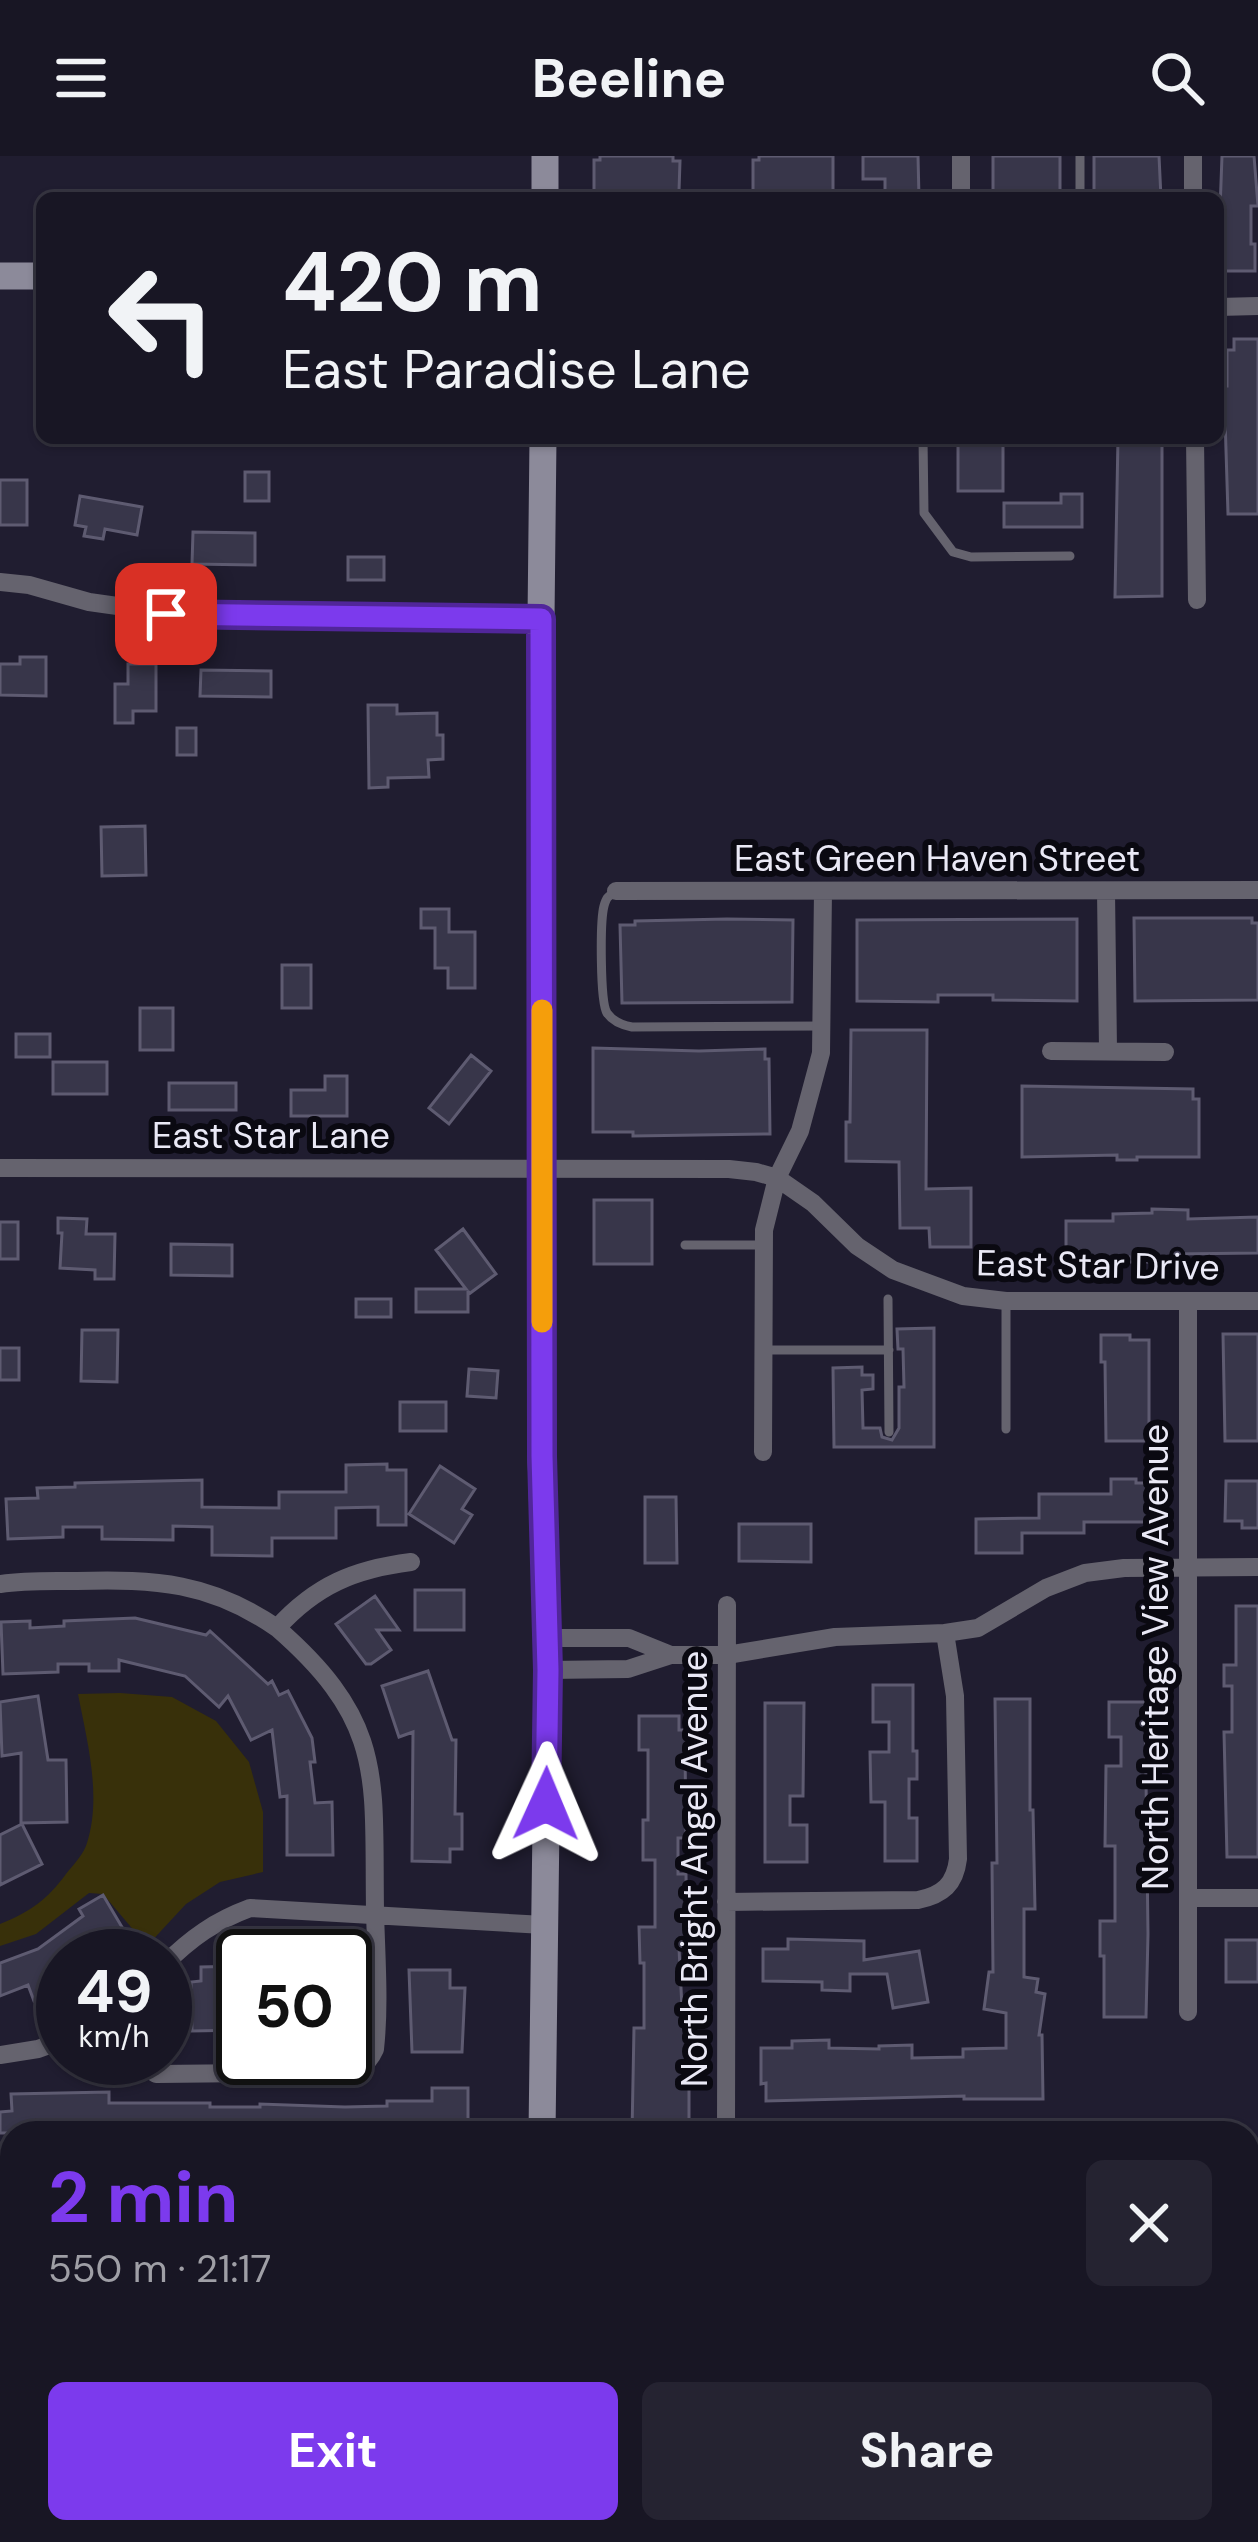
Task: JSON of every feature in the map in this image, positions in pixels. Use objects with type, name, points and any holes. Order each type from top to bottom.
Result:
[{"type":"main road","points":[[544,156],[545,192]]},
{"type":"main road","points":[[0,276],[36,276]]},
{"type":"main road","points":[[542,2121],[548,1670],[542,1456],[543,444]]},
{"type":"street","points":[[961,156],[961,192]]},
{"type":"street","points":[[1193,156],[1193,192]]},
{"type":"street","points":[[1224,307],[1258,306]]},
{"type":"street","points":[[1195,444],[1197,600]]},
{"type":"street","points":[[0,582],[166,614],[541,619]]},
{"type":"street","points":[[1106,890],[1108,1050]]},
{"type":"street","name":"East Green Haven Street","points":[[616,891],[1258,890]]},
{"type":"street","points":[[763,1451],[764,1230],[777,1178],[800,1131],[821,1053],[823,891]]},
{"type":"street","points":[[1051,1051],[1165,1052]]},
{"type":"street","name":"East Star Lane","points":[[0,1168],[543,1168]]},
{"type":"street","name":"East Star Drive","points":[[543,1168],[729,1168],[777,1178],[892,1270],[963,1296],[1006,1301],[1258,1301]]},
{"type":"street","name":"North Heritage View Avenue","points":[[1188,1302],[1188,2012]]},
{"type":"street","points":[[278,1628],[297,1606],[339,1580],[411,1562]]},
{"type":"street","points":[[548,1670],[628,1669],[671,1655],[727,1655],[835,1637],[945,1634],[978,1628],[1046,1588],[1085,1574],[1124,1568],[1258,1567]]},
{"type":"street","points":[[0,1584],[168,1583],[200,1588],[233,1601],[278,1628],[307,1653],[337,1688],[364,1743],[375,1804],[377,2032],[370,2060],[346,2071],[192,2074]]},
{"type":"street","name":"North Bright Angel Avenue","points":[[726,2121],[727,1605]]},
{"type":"street","points":[[726,1902],[918,1900],[941,1893],[950,1884],[958,1859],[957,1724],[945,1634]]},
{"type":"street","points":[[547,1638],[629,1638],[671,1655]]},
{"type":"street","points":[[1188,1898],[1258,1898]]},
{"type":"street","points":[[192,1939],[223,1918],[250,1908],[544,1925]]},
{"type":"street","points":[[0,2055],[36,2049]]},
{"type":"lane","points":[[1080,156],[1080,192]]},
{"type":"lane","points":[[923,444],[924,513],[953,552],[1070,556]]},
{"type":"lane","points":[[616,891],[603,910],[602,996],[607,1013],[617,1022],[632,1027],[823,1026]]},
{"type":"lane","points":[[685,1245],[764,1245]]},
{"type":"lane","points":[[888,1299],[890,1432]]},
{"type":"lane","points":[[1006,1301],[1006,1429]]},
{"type":"lane","points":[[763,1350],[889,1350]]},
{"type":"shaded area","points":[[78,1694],[172,1697],[216,1721],[249,1762],[263,1812],[263,1872],[220,1882],[186,1904],[163,1929],[133,1929],[103,1894],[89,1893],[42,1929],[36,1929],[36,1934],[0,1946],[0,1924],[45,1898],[87,1843],[93,1788]]},
{"type":"building","points":[[600,156],[673,156],[673,161],[680,161],[679,191],[594,191],[594,160]]},
{"type":"building","points":[[759,156],[833,156],[833,192],[753,191],[753,160]]},
{"type":"building","points":[[863,156],[918,156],[919,192],[885,192],[885,179],[863,179]]},
{"type":"building","points":[[993,156],[1060,156],[1060,192],[993,192]]},
{"type":"building","points":[[1094,156],[1159,156],[1161,192],[1094,192]]},
{"type":"building","points":[[1222,156],[1254,156],[1258,206],[1251,206],[1251,244],[1255,244],[1255,271],[1224,271]]},
{"type":"building","points":[[1234,339],[1258,339],[1258,514],[1228,514],[1224,386],[1227,350],[1234,350]]},
{"type":"building","points":[[958,444],[1003,444],[1003,491],[958,491]]},
{"type":"building","points":[[1118,444],[1162,444],[1162,596],[1115,597]]},
{"type":"building","points":[[245,472],[269,472],[269,501],[245,501]]},
{"type":"building","points":[[0,480],[27,480],[27,525],[0,525]]},
{"type":"building","points":[[1061,494],[1082,494],[1082,527],[1004,527],[1004,503],[1061,503]]},
{"type":"building","points":[[80,496],[142,507],[137,535],[105,529],[103,539],[84,536],[86,527],[75,525]]},
{"type":"building","points":[[193,532],[255,533],[255,565],[192,564]]},
{"type":"building","points":[[348,557],[384,557],[384,580],[348,580]]},
{"type":"building","points":[[20,657],[46,657],[46,696],[0,695],[0,664],[20,664]]},
{"type":"building","points":[[128,664],[156,664],[156,711],[133,711],[133,723],[115,723],[115,684],[128,684]]},
{"type":"building","points":[[201,670],[271,671],[271,697],[200,696]]},
{"type":"building","points":[[368,705],[397,705],[397,714],[437,713],[443,759],[428,760],[429,777],[388,778],[388,787],[369,788]]},
{"type":"building","points":[[177,728],[196,728],[196,755],[177,755]]},
{"type":"building","points":[[145,826],[146,875],[102,876],[101,827]]},
{"type":"building","points":[[421,909],[449,909],[449,932],[475,932],[475,988],[448,988],[448,968],[435,968],[435,928],[421,928]]},
{"type":"building","points":[[1134,918],[1252,918],[1252,923],[1258,923],[1258,1000],[1135,1001]]},
{"type":"building","points":[[1077,919],[1077,1001],[938,995],[938,1002],[857,1001],[857,920]]},
{"type":"building","points":[[793,920],[792,1002],[622,1003],[620,925]]},
{"type":"building","points":[[282,965],[311,965],[311,1008],[282,1008]]},
{"type":"building","points":[[140,1008],[173,1008],[173,1050],[140,1050]]},
{"type":"building","points":[[851,1030],[927,1030],[926,1189],[971,1188],[971,1247],[930,1247],[929,1228],[900,1228],[899,1162],[846,1161]]},
{"type":"building","points":[[16,1034],[50,1034],[50,1057],[16,1057]]},
{"type":"building","points":[[593,1048],[765,1049],[770,1134],[593,1132]]},
{"type":"building","points":[[471,1055],[491,1071],[449,1124],[429,1108]]},
{"type":"building","points":[[53,1062],[107,1062],[107,1094],[53,1094]]},
{"type":"building","points":[[325,1076],[347,1076],[347,1116],[291,1116],[291,1090],[325,1090]]},
{"type":"building","points":[[169,1083],[236,1083],[236,1110],[169,1110]]},
{"type":"building","points":[[1022,1086],[1193,1089],[1193,1099],[1199,1099],[1199,1157],[1022,1157]]},
{"type":"building","points":[[594,1200],[652,1200],[652,1264],[594,1264]]},
{"type":"building","points":[[1152,1209],[1188,1210],[1188,1219],[1258,1217],[1258,1253],[1173,1254],[1150,1257],[1150,1262],[1129,1262],[1129,1257],[1066,1257],[1066,1221],[1113,1221],[1113,1214],[1152,1213]]},
{"type":"building","points":[[58,1218],[87,1219],[86,1234],[115,1234],[114,1279],[95,1279],[95,1270],[60,1268]]},
{"type":"building","points":[[0,1222],[18,1222],[18,1259],[0,1259]]},
{"type":"building","points":[[463,1229],[496,1274],[468,1291],[468,1312],[416,1312],[416,1289],[466,1289],[436,1250]]},
{"type":"building","points":[[171,1244],[232,1245],[232,1276],[171,1275]]},
{"type":"building","points":[[356,1299],[391,1299],[391,1317],[356,1317]]},
{"type":"building","points":[[934,1328],[934,1447],[834,1447],[833,1368],[862,1367],[862,1375],[873,1375],[873,1389],[862,1390],[863,1428],[880,1428],[882,1437],[892,1440],[899,1428],[899,1387],[904,1387],[897,1329]]},
{"type":"building","points":[[82,1330],[118,1330],[117,1382],[81,1381]]},
{"type":"building","points":[[1223,1334],[1258,1334],[1258,1441],[1225,1441]]},
{"type":"building","points":[[1101,1335],[1149,1340],[1149,1441],[1106,1441]]},
{"type":"building","points":[[0,1348],[19,1348],[19,1380],[0,1380]]},
{"type":"building","points":[[469,1369],[498,1371],[496,1398],[467,1396]]},
{"type":"building","points":[[400,1402],[446,1402],[446,1431],[400,1431]]},
{"type":"building","points":[[387,1464],[387,1470],[406,1470],[406,1525],[378,1525],[378,1507],[336,1508],[336,1538],[272,1538],[272,1556],[212,1555],[212,1527],[173,1526],[173,1540],[102,1539],[102,1527],[63,1527],[63,1537],[8,1539],[6,1499],[38,1498],[37,1488],[202,1480],[202,1507],[279,1508],[279,1492],[346,1492],[346,1465]]},
{"type":"building","points":[[440,1466],[475,1489],[462,1509],[472,1515],[454,1543],[409,1514]]},
{"type":"building","points":[[1111,1479],[1149,1483],[1149,1522],[1084,1522],[1084,1533],[1022,1533],[1022,1553],[976,1553],[976,1519],[1039,1518],[1039,1494],[1111,1494]]},
{"type":"building","points":[[1226,1481],[1258,1481],[1258,1528],[1225,1521]]},
{"type":"building","points":[[645,1497],[676,1497],[677,1563],[645,1563]]},
{"type":"building","points":[[739,1524],[811,1524],[811,1562],[739,1561]]},
{"type":"building","points":[[415,1590],[464,1590],[464,1630],[415,1630]]},
{"type":"building","points":[[375,1596],[399,1630],[377,1630],[391,1650],[366,1664],[336,1624]]},
{"type":"building","points":[[1236,1606],[1258,1606],[1258,1857],[1227,1857],[1224,1732],[1232,1732],[1232,1686],[1224,1686],[1224,1665],[1236,1665]]},
{"type":"building","points":[[135,1618],[206,1635],[210,1631],[268,1684],[272,1681],[279,1695],[288,1691],[312,1738],[315,1803],[332,1802],[333,1855],[287,1855],[287,1796],[280,1797],[272,1730],[251,1740],[228,1696],[219,1707],[185,1676],[119,1660],[119,1671],[58,1664],[58,1672],[3,1674],[1,1622],[30,1621],[30,1628],[64,1626],[64,1621]]},
{"type":"building","points":[[428,1671],[452,1740],[456,1740],[455,1814],[462,1814],[462,1849],[450,1849],[450,1862],[412,1861],[413,1732],[399,1737],[382,1686]]},
{"type":"building","points":[[873,1685],[913,1685],[917,1779],[909,1779],[909,1818],[917,1818],[917,1861],[885,1861],[885,1802],[871,1802],[870,1752],[889,1752],[889,1722],[873,1722]]},
{"type":"building","points":[[38,1696],[48,1760],[66,1760],[67,1822],[21,1823],[21,1753],[2,1756],[0,1702]]},
{"type":"building","points":[[995,1699],[1030,1699],[1035,1909],[1024,1909],[1024,1977],[1038,1979],[1036,1992],[1045,1994],[1039,2035],[1043,2099],[766,2101],[761,2048],[792,2048],[792,2041],[829,2040],[829,2048],[912,2045],[912,2058],[963,2057],[963,2049],[1006,2048],[1006,2013],[984,2009],[989,1972],[993,1972],[992,1863],[997,1863]]},
{"type":"building","points":[[1109,1702],[1145,1702],[1146,2017],[1104,2017],[1100,1921],[1115,1921],[1115,1846],[1105,1846],[1106,1766],[1121,1766],[1121,1737],[1109,1737]]},
{"type":"building","points":[[765,1703],[804,1703],[803,1796],[790,1796],[790,1825],[807,1825],[807,1862],[765,1862]]},
{"type":"building","points":[[639,1716],[679,1716],[679,1730],[688,1730],[686,1838],[678,1838],[678,1874],[686,1874],[687,1948],[679,1948],[683,2028],[687,2045],[693,2045],[689,2121],[632,2121],[634,2028],[644,2028],[639,1927],[655,1927],[655,1860],[643,1860],[648,1750],[639,1750]]},
{"type":"building","points":[[22,1824],[42,1864],[0,1885],[0,1835]]},
{"type":"building","points":[[103,1895],[123,1929],[65,1929],[83,1916],[79,1909]]},
{"type":"building","points":[[788,1939],[864,1941],[864,1960],[919,1951],[928,2002],[893,2008],[887,1974],[850,1974],[850,1991],[822,1990],[822,1982],[763,1981],[763,1949],[788,1949]]},
{"type":"building","points":[[1226,1940],[1258,1940],[1258,1982],[1226,1982]]},
{"type":"building","points":[[36,1950],[36,2000],[28,1985],[0,1996],[0,1963]]},
{"type":"building","points":[[201,1967],[216,1967],[216,2031],[192,2031],[192,1982],[201,1981]]},
{"type":"building","points":[[409,1970],[450,1970],[450,1988],[465,1988],[462,2052],[412,2052]]},
{"type":"building","points":[[432,2088],[468,2088],[468,2121],[0,2121],[0,2112],[12,2111],[11,2094],[109,2092],[109,2103],[210,2103],[210,2107],[387,2106],[387,2101],[432,2101]]},
{"type":"slow traffic","points":[[542,1010],[542,1322]]},
{"type":"route","points":[[166,614],[541,619],[546,1804]]}]
